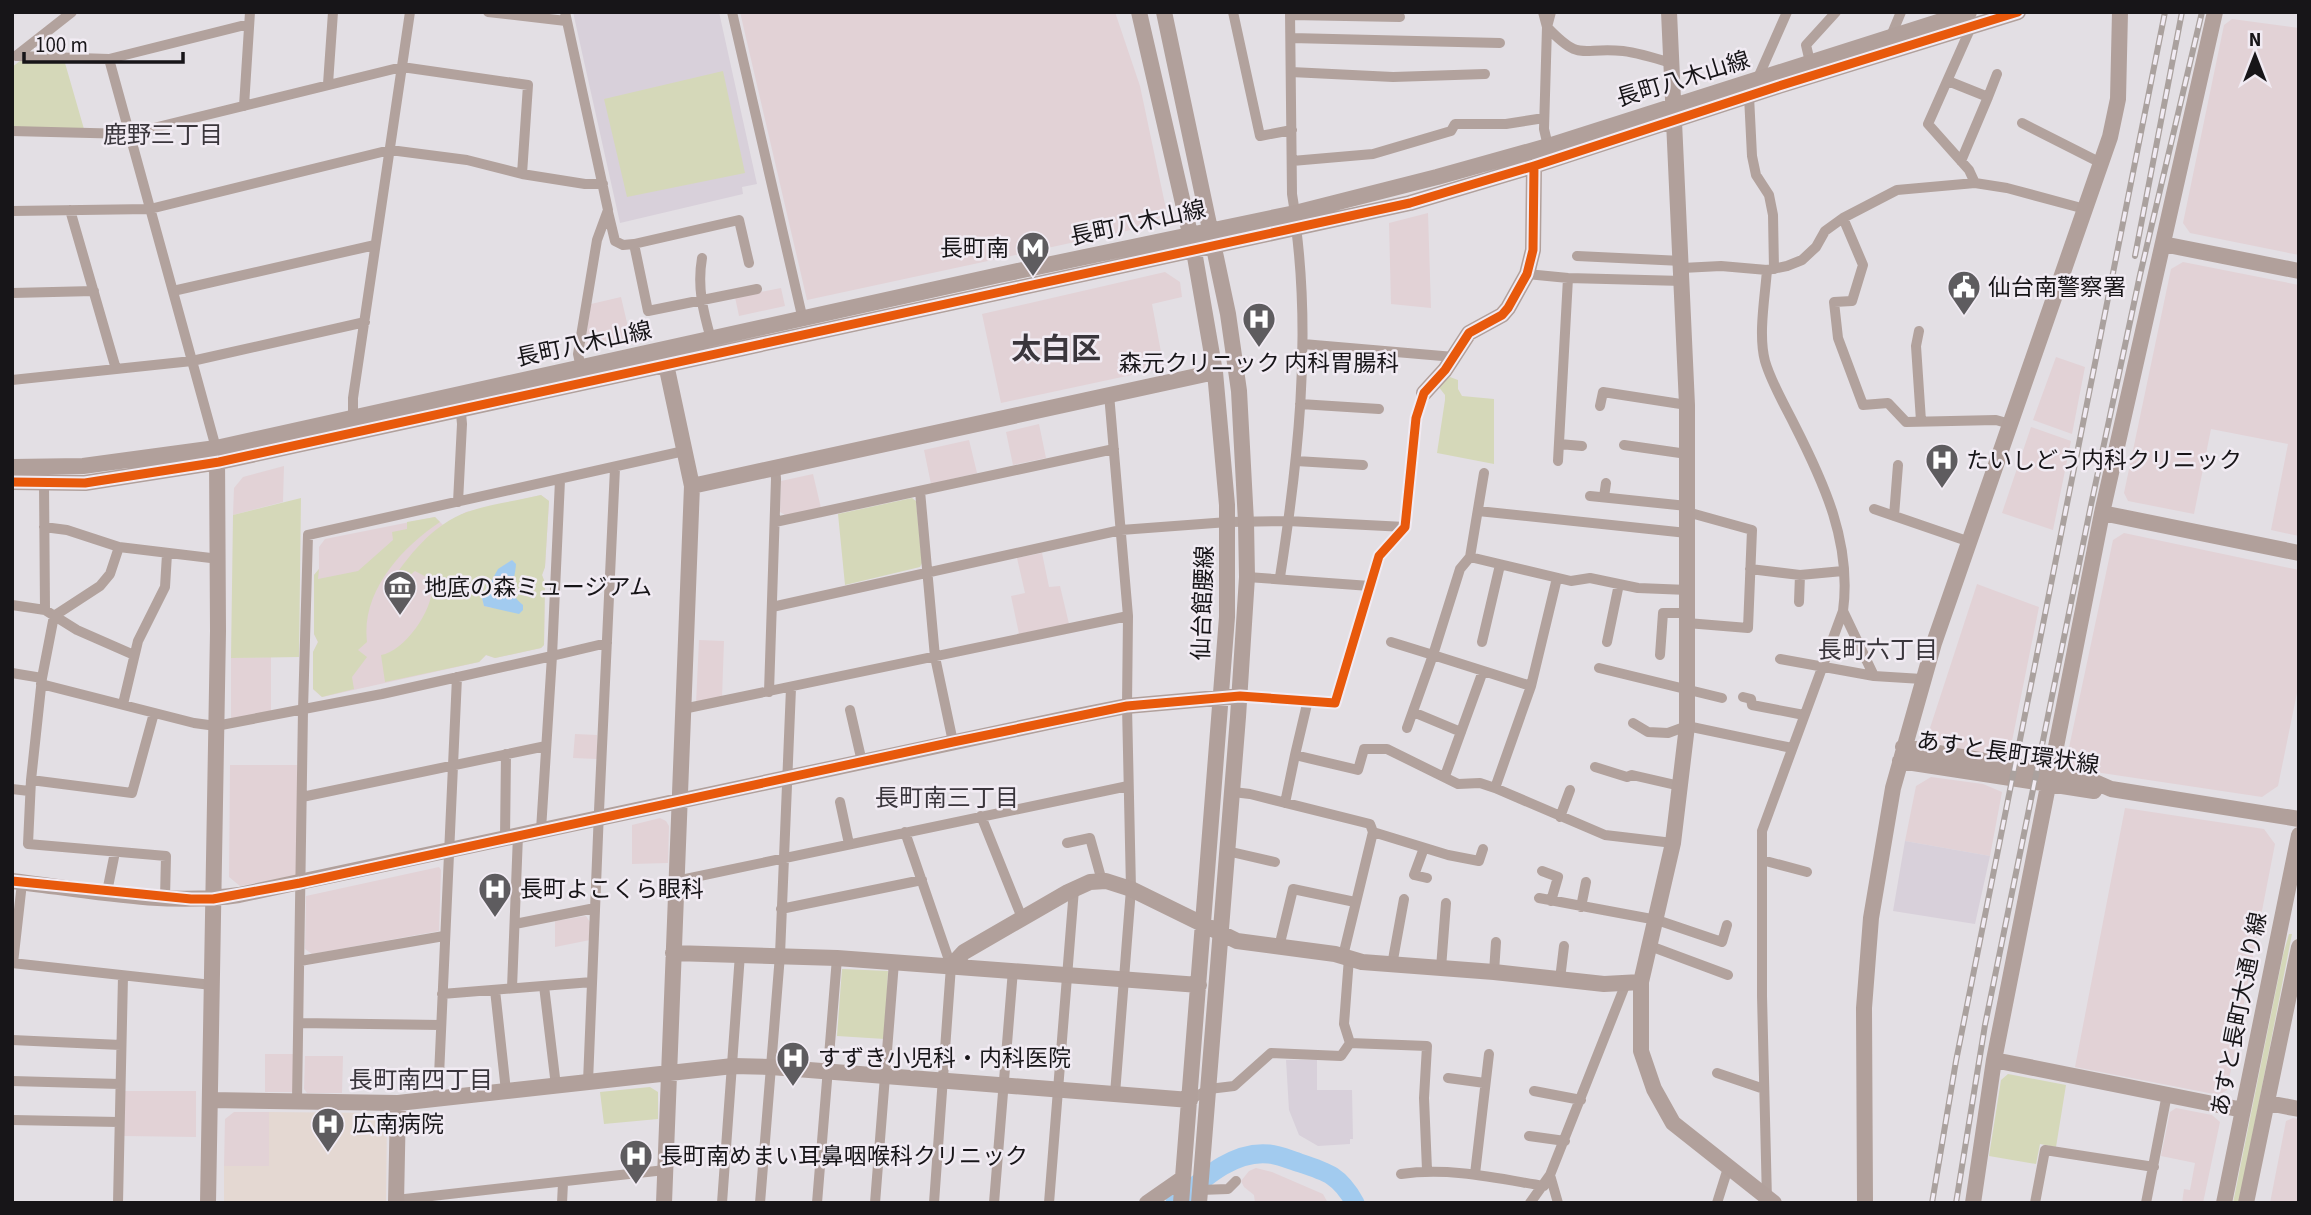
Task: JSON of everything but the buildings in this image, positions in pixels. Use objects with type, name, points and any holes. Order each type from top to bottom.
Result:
[{"type":"street","points":[[15,58],[72,12]]},
{"type":"street","points":[[244,106],[250,12]]},
{"type":"street","points":[[328,84],[333,12]]},
{"type":"street","points":[[353,418],[353,401],[410,12]]},
{"type":"street","points":[[488,12],[566,16],[615,241],[634,244],[739,220],[749,263]]},
{"type":"street","points":[[732,12],[803,320]]},
{"type":"street","name":"仙台館腰線","points":[[1139,12],[1192,243],[1215,372],[1228,522],[1227,617],[1181,1203]]},
{"type":"street","name":"仙台館腰線","points":[[1164,12],[1227,309],[1239,391],[1246,522],[1247,577],[1240,696],[1200,1197]]},
{"type":"street","points":[[1233,12],[1261,136],[1292,130]]},
{"type":"street","points":[[1543,12],[1547,27],[1564,45],[1577,51],[1620,50],[1671,63]]},
{"type":"street","points":[[1548,146],[1544,118],[1547,27],[1551,12]]},
{"type":"street","points":[[1530,1203],[1550,1175],[1650,946],[1673,843],[1688,726],[1688,405],[1669,12]]},
{"type":"street","points":[[1757,80],[1787,12]]},
{"type":"street","points":[[1810,62],[1806,45],[1836,12]]},
{"type":"street","points":[[1891,36],[1901,12]]},
{"type":"street","points":[[12,482],[85,483],[1295,220],[1410,202],[1451,182],[1534,166],[1674,113],[1749,96],[1970,20],[2018,12]]},
{"type":"street","points":[[1865,1203],[1864,1008],[1871,918],[1889,804],[1922,679],[2110,137],[2118,99],[2120,12]]},
{"type":"street","points":[[1975,1202],[1994,1060],[2102,513],[2215,12]]},
{"type":"street","points":[[1280,578],[1296,461],[1303,344],[1292,161],[1290,14],[1400,17]]},
{"type":"street","points":[[1970,20],[1928,124],[1961,161],[1975,183]]},
{"type":"street","name":"長町八木山線","points":[[1451,182],[1548,146],[1674,113],[1757,80],[1891,36],[1970,20]]},
{"type":"street","points":[[15,58],[109,59],[249,24]]},
{"type":"street","points":[[1291,37],[1500,43]]},
{"type":"street","points":[[109,59],[217,455],[219,559],[208,1203]]},
{"type":"street","points":[[12,131],[129,134],[402,67],[528,85],[523,174]]},
{"type":"street","points":[[1291,72],[1393,77],[1485,74]]},
{"type":"street","points":[[1961,161],[1997,74]]},
{"type":"street","points":[[1948,80],[1988,97]]},
{"type":"street","points":[[1749,96],[1752,156],[1756,175],[1769,195],[1773,215],[1771,270],[1763,326],[1765,360],[1831,503],[1843,570],[1843,611],[1762,831],[1764,1088],[1769,1201]]},
{"type":"street","points":[[1292,161],[1373,154],[1451,131],[1455,124],[1506,124],[1544,118]]},
{"type":"street","points":[[2022,123],[2101,163]]},
{"type":"street","points":[[12,211],[150,209],[390,150],[467,160],[523,174],[585,184],[603,184]]},
{"type":"street","points":[[212,985],[13,963],[17,882],[165,898],[213,899],[300,883],[953,741],[1127,706],[1240,696],[1335,704],[1379,556],[1405,527],[1416,418],[1424,393],[1474,328],[1493,320],[1508,308],[1527,274],[1532,250],[1534,166]]},
{"type":"street","points":[[1527,274],[1568,278],[1721,266],[1771,270],[1802,260],[1816,247],[1825,231],[1843,218],[1897,190],[1975,183],[2007,188],[2085,209]]},
{"type":"street","points":[[70,210],[116,369]]},
{"type":"street","points":[[580,368],[578,354],[597,240],[608,210]]},
{"type":"street","points":[[1843,218],[1863,265],[1852,301],[1834,302],[1838,338],[1863,405],[1888,403],[1906,422],[1996,420],[2010,424]]},
{"type":"street","name":"長町八木山線","points":[[12,467],[83,466],[217,455],[353,418],[460,402],[580,368],[664,358],[711,339],[1192,243]]},
{"type":"street","points":[[634,244],[648,311],[757,289]]},
{"type":"street","points":[[2163,244],[2299,271]]},
{"type":"street","points":[[173,291],[375,245]]},
{"type":"street","points":[[1577,256],[1683,270]]},
{"type":"street","points":[[702,258],[699,275],[700,300],[711,339]]},
{"type":"street","points":[[1558,461],[1568,278]]},
{"type":"street","points":[[12,293],[94,291]]},
{"type":"street","points":[[12,380],[192,361],[365,322]]},
{"type":"street","points":[[1919,331],[1916,346],[1921,421]]},
{"type":"street","points":[[1303,344],[1454,357]]},
{"type":"street","points":[[664,358],[692,486],[664,1203]]},
{"type":"street","points":[[692,486],[1215,372]]},
{"type":"street","points":[[1600,406],[1603,392],[1688,405]]},
{"type":"street","points":[[1109,394],[1128,616],[1131,889],[1115,1094]]},
{"type":"street","points":[[458,502],[460,402]]},
{"type":"street","points":[[1300,404],[1379,408]]},
{"type":"street","points":[[1559,444],[1582,446]]},
{"type":"street","points":[[1624,445],[1687,453]]},
{"type":"street","points":[[775,522],[1114,449]]},
{"type":"street","points":[[298,1101],[308,535],[684,451]]},
{"type":"street","points":[[1296,461],[1363,465]]},
{"type":"street","points":[[1894,516],[1898,465]]},
{"type":"street","points":[[769,692],[775,467]]},
{"type":"street","points":[[589,1082],[598,819],[615,468]]},
{"type":"street","points":[[1407,728],[1460,569],[1470,558],[1484,473]]},
{"type":"street","points":[[541,830],[560,480]]},
{"type":"street","points":[[44,483],[50,613],[30,785],[27,844],[166,856],[165,898]]},
{"type":"street","points":[[1604,497],[1606,483]]},
{"type":"street","points":[[920,491],[936,657],[953,741]]},
{"type":"street","points":[[1590,496],[1687,509],[1752,524],[1748,628],[1663,613],[1660,654]]},
{"type":"street","points":[[1874,509],[1970,542]]},
{"type":"street","points":[[1478,511],[1687,533]]},
{"type":"street","points":[[2102,513],[2299,553]]},
{"type":"street","points":[[772,607],[1121,530],[1228,522],[1288,521],[1405,527]]},
{"type":"street","points":[[44,527],[67,530],[119,547],[219,559]]},
{"type":"street","points":[[50,613],[100,586],[110,574],[119,547]]},
{"type":"street","points":[[123,704],[134,655],[165,587],[167,554]]},
{"type":"street","points":[[1470,558],[1571,581],[1590,578],[1646,589],[1688,590]]},
{"type":"street","points":[[1482,642],[1500,565]]},
{"type":"street","points":[[1750,569],[1800,575],[1843,570]]},
{"type":"street","points":[[1799,602],[1800,575]]},
{"type":"street","points":[[1247,577],[1370,586]]},
{"type":"street","points":[[1495,788],[1531,686],[1557,578]]},
{"type":"street","points":[[1607,642],[1619,584]]},
{"type":"street","points":[[12,606],[50,613],[77,630],[134,655]]},
{"type":"street","points":[[1843,611],[1874,676]]},
{"type":"street","points":[[683,709],[1128,616]]},
{"type":"street","points":[[1391,642],[1531,686]]},
{"type":"street","points":[[12,673],[154,713],[216,726],[303,710],[607,643]]},
{"type":"street","points":[[1780,659],[1874,676],[1922,679]]},
{"type":"street","points":[[1599,668],[1722,698]]},
{"type":"street","points":[[1445,776],[1483,671]]},
{"type":"street","points":[[438,1098],[457,677]]},
{"type":"street","points":[[760,1203],[780,955],[790,688]]},
{"type":"street","points":[[1743,697],[1751,699],[1752,705],[1804,715]]},
{"type":"street","points":[[1285,803],[1307,700]]},
{"type":"street","points":[[850,710],[862,762]]},
{"type":"street","points":[[1413,712],[1461,732]]},
{"type":"street","points":[[12,789],[30,785],[132,793],[154,713]]},
{"type":"street","points":[[1633,723],[1648,732],[1659,734],[1688,726],[1792,748]]},
{"type":"street","points":[[302,797],[546,746]]},
{"type":"street","points":[[1295,755],[1359,770],[1364,749],[1387,749],[1458,784],[1480,783],[1495,788],[1605,835],[1673,843]]},
{"type":"street","points":[[506,754],[512,837],[512,988]]},
{"type":"street","name":"あすと長町環状線","points":[[1901,754],[2049,779],[2094,791],[2111,789],[2299,820]]},
{"type":"street","points":[[1595,767],[1680,786]]},
{"type":"street","points":[[677,881],[1128,786]]},
{"type":"street","points":[[1560,817],[1570,790]]},
{"type":"street","points":[[1233,792],[1370,824],[1373,832],[1355,902],[1346,957],[1344,1024],[1350,1043]]},
{"type":"street","points":[[839,802],[849,844]]},
{"type":"street","points":[[981,816],[1022,918]]},
{"type":"street","points":[[905,832],[951,965],[934,1203]]},
{"type":"street","points":[[1373,832],[1479,861],[1483,849]]},
{"type":"street","name":"あすと長町大通り線","points":[[2224,1203],[2299,835]]},
{"type":"street","points":[[1067,843],[1090,838],[1102,881]]},
{"type":"street","points":[[1424,848],[1414,875],[1427,878]]},
{"type":"street","points":[[1227,851],[1275,862]]},
{"type":"street","points":[[107,892],[115,852]]},
{"type":"street","points":[[1762,860],[1807,872]]},
{"type":"street","points":[[1542,871],[1558,877],[1545,899],[1657,920],[1722,942],[1727,925]]},
{"type":"street","points":[[781,909],[922,880]]},
{"type":"street","points":[[951,965],[964,952],[1074,889],[1090,882],[1102,881],[1115,882],[1131,889],[1237,941],[1392,965],[1494,972],[1604,984],[1634,983]]},
{"type":"street","points":[[1581,907],[1586,882]]},
{"type":"street","points":[[1049,1203],[1074,889]]},
{"type":"street","points":[[1279,947],[1293,889],[1355,902]]},
{"type":"street","points":[[1392,965],[1404,899]]},
{"type":"street","points":[[1441,968],[1446,903]]},
{"type":"street","points":[[514,923],[595,908]]},
{"type":"street","points":[[300,961],[444,936]]},
{"type":"street","points":[[1494,972],[1496,942]]},
{"type":"street","points":[[1560,979],[1564,946]]},
{"type":"street","points":[[1650,946],[1728,975]]},
{"type":"street","name":"あすと長町大通り線","points":[[2246,1203],[2299,947]]},
{"type":"street","points":[[673,953],[837,958],[1199,985]]},
{"type":"street","points":[[722,1203],[740,954]]},
{"type":"street","points":[[817,1203],[837,958]]},
{"type":"street","points":[[875,1203],[894,962]]},
{"type":"street","points":[[994,1203],[1013,970]]},
{"type":"street","points":[[118,1203],[123,976]]},
{"type":"street","points":[[442,994],[592,982]]},
{"type":"street","points":[[1634,983],[1641,1051],[1654,1089],[1673,1123],[1769,1201]]},
{"type":"street","points":[[544,986],[556,1086]]},
{"type":"street","points":[[495,990],[506,1091]]},
{"type":"street","points":[[299,1023],[440,1025]]},
{"type":"street","points":[[12,1040],[121,1045]]},
{"type":"street","points":[[210,1100],[398,1103],[733,1066],[1190,1100],[1209,1089],[1234,1086],[1271,1053],[1340,1056],[1350,1043]]},
{"type":"street","points":[[1350,1043],[1427,1046],[1424,1098],[1427,1170]]},
{"type":"street","points":[[1475,1174],[1489,1054]]},
{"type":"street","points":[[1994,1060],[2243,1110]]},
{"type":"street","points":[[1717,1073],[1764,1088]]},
{"type":"street","points":[[1448,1078],[1485,1083]]},
{"type":"street","points":[[12,1081],[120,1084]]},
{"type":"street","points":[[1534,1091],[1581,1100]]},
{"type":"street","points":[[2146,1203],[2167,1094]]},
{"type":"street","points":[[398,1103],[396,1201],[466,1197],[665,1170]]},
{"type":"street","points":[[2268,1103],[2299,1109]]},
{"type":"street","points":[[12,1120],[118,1122]]},
{"type":"street","points":[[1529,1136],[1564,1141]]},
{"type":"street","points":[[2035,1203],[2045,1150],[2154,1167]]},
{"type":"street","points":[[1717,1203],[1728,1168]]},
{"type":"street","points":[[1401,1174],[1427,1170],[1475,1174],[1544,1186]]},
{"type":"street","points":[[1550,1175],[1561,1201]]},
{"type":"street","points":[[1147,1203],[1183,1181]]},
{"type":"street","points":[[1200,1197],[1228,1189],[1236,1181]]},
{"type":"street","points":[[562,1203],[563,1183]]},
{"type":"shaded area","points":[[573,12],[719,12],[757,184],[742,187],[743,194],[620,223]]},
{"type":"shaded area","points":[[740,12],[1115,12],[1140,86],[1166,209],[1154,225],[807,300]]},
{"type":"shaded area","points":[[2232,19],[2299,28],[2299,255],[2190,233],[2183,223],[2224,25]]},
{"type":"shaded area","points":[[1428,213],[1431,308],[1391,304],[1389,223]]},
{"type":"shaded area","points":[[2183,262],[2299,285],[2299,536],[2271,530],[2288,444],[2211,429],[2194,514],[2128,501],[2124,493],[2171,269]]},
{"type":"shaded area","points":[[1165,272],[1180,282],[1182,297],[1152,304],[1164,368],[1001,403],[982,314]]},
{"type":"shaded area","points":[[781,288],[785,306],[739,316],[735,297]]},
{"type":"shaded area","points":[[621,297],[631,340],[584,351],[591,304]]},
{"type":"shaded area","points":[[2056,357],[2085,367],[2072,434],[2033,420]]},
{"type":"shaded area","points":[[1039,424],[1046,458],[1013,465],[1006,432]]},
{"type":"shaded area","points":[[2031,427],[2071,441],[2053,530],[2002,513]]},
{"type":"shaded area","points":[[969,440],[977,473],[931,484],[924,450]]},
{"type":"shaded area","points":[[284,466],[283,502],[233,515],[234,488],[243,477]]},
{"type":"shaded area","points":[[813,474],[821,508],[785,515],[780,512],[781,481]]},
{"type":"shaded area","points":[[541,495],[549,501],[545,567],[542,575],[545,583],[544,645],[541,648],[495,658],[486,655],[479,662],[322,697],[313,689],[313,652],[318,642],[314,634],[314,575],[319,569],[319,547],[325,539],[435,517],[443,525],[466,512]]},
{"type":"shaded area","points":[[2124,533],[2299,570],[2299,683],[2278,786],[2262,797],[2075,769],[2067,757],[2113,540]]},
{"type":"shaded area","points":[[1042,553],[1049,587],[1060,586],[1069,624],[1019,634],[1011,596],[1025,593],[1017,558]]},
{"type":"shaded area","points":[[1977,584],[2039,607],[2010,751],[1987,753],[1941,745],[1930,728]]},
{"type":"shaded area","points":[[699,640],[724,641],[722,698],[696,704]]},
{"type":"shaded area","points":[[271,657],[271,712],[231,721],[231,658]]},
{"type":"shaded area","points":[[575,734],[597,735],[597,759],[573,758]]},
{"type":"shaded area","points":[[230,765],[297,765],[297,875],[240,886],[229,877]]},
{"type":"shaded area","points":[[1931,777],[1983,784],[2002,792],[1990,856],[1905,841],[1916,786]]},
{"type":"shaded area","points":[[2125,808],[2264,829],[2275,844],[2227,1090],[2219,1095],[2075,1067]]},
{"type":"shaded area","points":[[660,818],[669,826],[668,863],[632,864],[632,825]]},
{"type":"shaded area","points":[[1905,841],[1990,856],[1975,924],[1893,911]]},
{"type":"shaded area","points":[[439,867],[439,931],[312,954],[305,949],[306,896]]},
{"type":"shaded area","points":[[586,916],[590,922],[590,940],[555,947],[555,921]]},
{"type":"shaded area","points":[[265,1054],[294,1054],[293,1092],[265,1092]]},
{"type":"shaded area","points":[[305,1056],[343,1056],[342,1093],[307,1093],[304,1089]]},
{"type":"shaded area","points":[[1286,1060],[1317,1060],[1317,1090],[1352,1090],[1353,1139],[1350,1139],[1350,1144],[1318,1146],[1299,1135],[1289,1110]]},
{"type":"shaded area","points":[[125,1091],[196,1091],[196,1137],[124,1136]]},
{"type":"shaded area","points":[[2176,1108],[2212,1115],[2220,1122],[2203,1203],[2182,1203],[2184,1189],[2190,1190],[2195,1163],[2161,1156],[2170,1112]]},
{"type":"shaded area","points":[[234,1112],[269,1112],[269,1166],[224,1166],[225,1119]]},
{"type":"shaded area","name":"広南病院","points":[[269,1112],[383,1113],[387,1121],[386,1203],[224,1203],[224,1166],[269,1166]]},
{"type":"shaded area","points":[[2299,1119],[2299,1203],[2270,1203],[2286,1121]]},
{"type":"shaded area","points":[[1256,1168],[1323,1194],[1328,1203],[1255,1203],[1254,1195],[1241,1181],[1249,1171]]},
{"type":"green space","points":[[20,61],[65,63],[84,129],[12,128],[12,67]]},
{"type":"green space","points":[[723,71],[745,173],[627,197],[604,99]]},
{"type":"green space","points":[[1450,377],[1458,380],[1458,389],[1462,396],[1494,399],[1494,464],[1437,453],[1445,400],[1445,395],[1438,386]]},
{"type":"green space","points":[[541,495],[549,501],[545,567],[542,575],[545,583],[544,645],[541,648],[495,658],[486,655],[479,662],[385,682],[381,655],[400,645],[418,625],[430,602],[432,590],[432,580],[415,571],[396,587],[389,585],[404,563],[422,542],[455,517],[485,507]],"holes":[[[512,560],[514,598],[492,608],[484,606],[482,598],[498,570]]]},
{"type":"green space","points":[[301,498],[299,657],[231,658],[233,515]]},
{"type":"green space","points":[[912,498],[916,501],[922,563],[920,567],[845,585],[838,514]]},
{"type":"green space","points":[[435,517],[440,522],[398,558],[377,589],[370,606],[367,642],[358,650],[367,657],[352,677],[354,689],[322,697],[313,689],[313,652],[318,642],[314,634],[314,575],[319,569],[318,579],[358,571],[393,540],[392,532],[407,529],[407,522]]},
{"type":"green space","points":[[2289,934],[2292,934],[2239,1203],[2233,1203],[2283,955]]},
{"type":"green space","points":[[842,969],[888,971],[885,1039],[837,1036]]},
{"type":"green space","points":[[2008,1074],[2066,1085],[2056,1147],[2040,1144],[2036,1164],[1989,1156],[2001,1080]]},
{"type":"green space","points":[[650,1087],[658,1092],[658,1119],[604,1124],[600,1092]]},
{"type":"water","points":[[512,560],[516,564],[513,591],[523,605],[519,614],[484,606],[482,598],[498,569]]},
{"type":"waterway","points":[[1175,1203],[1218,1169],[1242,1157],[1255,1154],[1281,1156],[1326,1172],[1344,1187],[1355,1203]]},
{"type":"railway","points":[[1932,1203],[1956,1061],[2165,12]]},
{"type":"railway","points":[[2135,256],[2182,12]]},
{"type":"railway","points":[[1956,1203],[1985,1025],[2091,505],[2140,275],[2202,12]]},
{"type":"cycle path","points":[[12,482],[85,483],[219,462],[1410,203],[2018,12]]},
{"type":"cycle path","points":[[12,881],[213,899],[300,883],[1127,706],[1240,696],[1335,703],[1379,556],[1405,527],[1416,418],[1424,393],[1445,370],[1469,333],[1502,315],[1527,274],[1533,250],[1534,166]]},
{"type":"place","name":"長町南","points":[[1033,278]]},
{"type":"place","name":"仙台南警察署","points":[[1964,317]]},
{"type":"place","name":"森元クリニック 内科胃腸科","points":[[1259,349]]},
{"type":"place","name":"たいしどう内科クリニック","points":[[1942,490]]},
{"type":"place","name":"地底の森ミュージアム","points":[[400,617]]},
{"type":"place","name":"長町よこくら眼科","points":[[495,919]]},
{"type":"place","name":"すずき小児科・内科医院","points":[[793,1088]]},
{"type":"place","name":"広南病院","points":[[328,1154]]},
{"type":"place","name":"長町南めまい耳鼻咽喉科クリニック","points":[[636,1186]]},
{"type":"district","name":"鹿野三丁目","points":[[163,135]]},
{"type":"district","name":"太白区","points":[[1056,349]]},
{"type":"district","name":"長町六丁目","points":[[1878,650]]},
{"type":"district","name":"長町南三丁目","points":[[947,798]]},
{"type":"district","name":"長町南四丁目","points":[[421,1080]]}]
